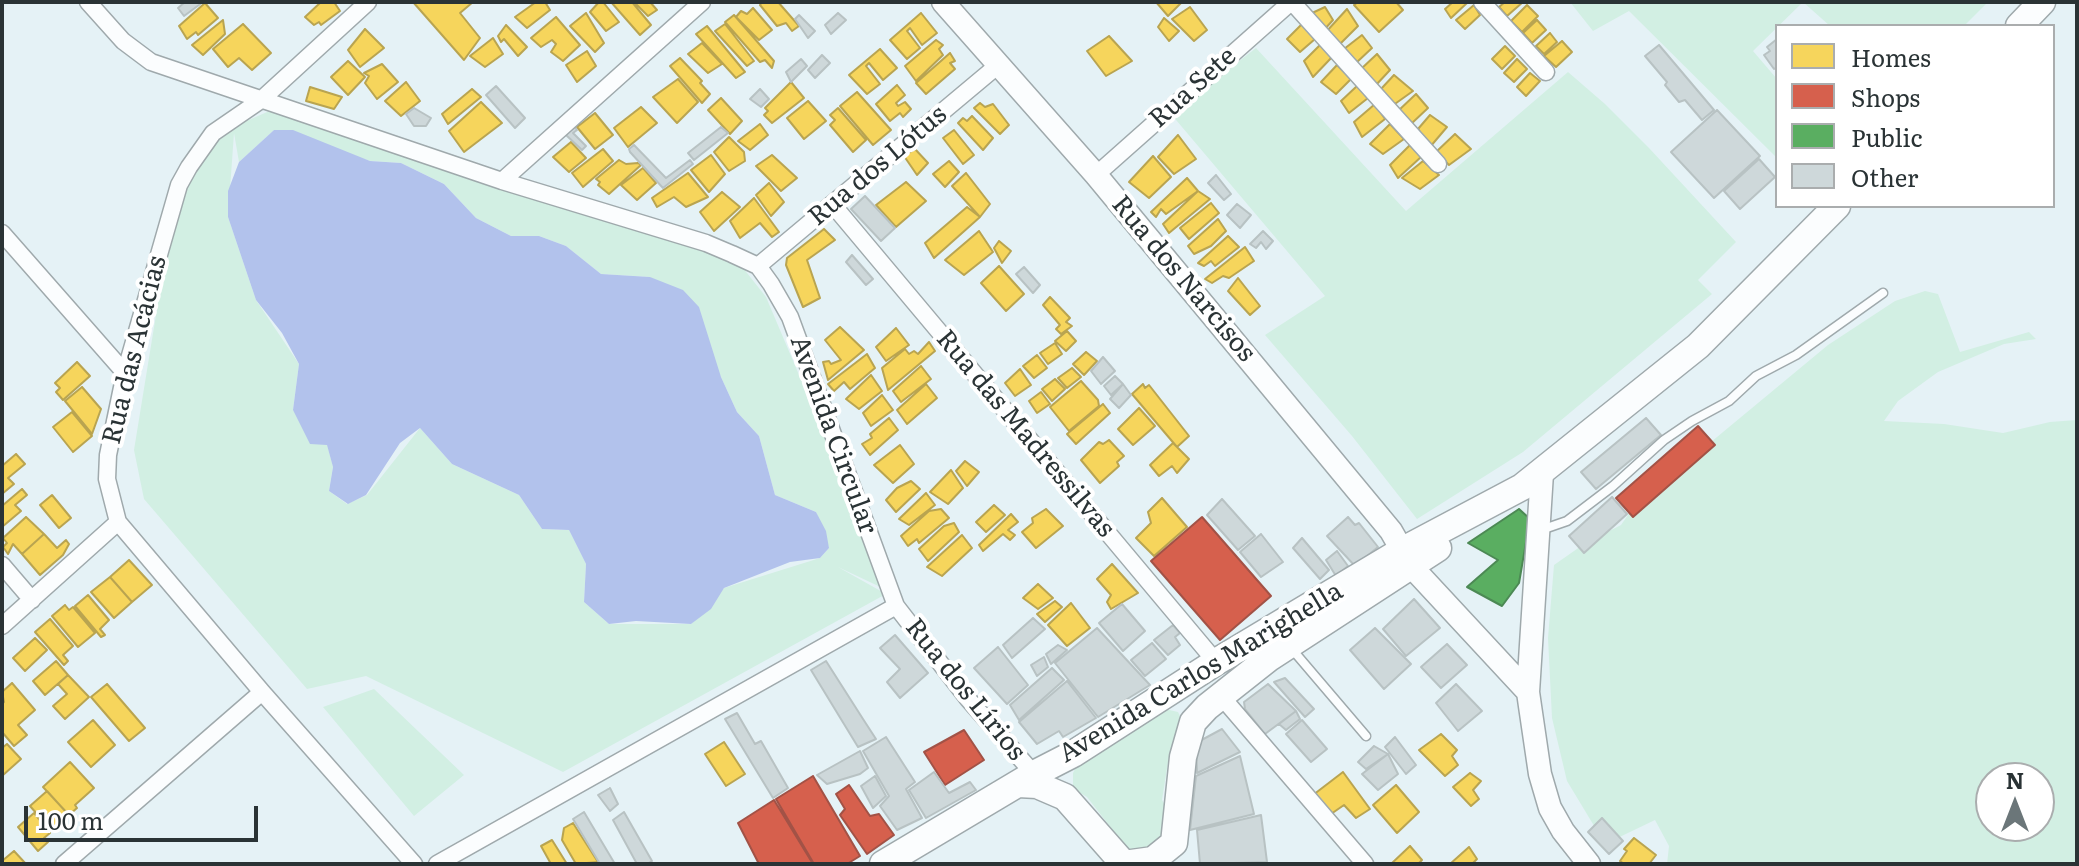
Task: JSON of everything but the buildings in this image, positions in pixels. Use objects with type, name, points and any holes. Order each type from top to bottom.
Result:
[{"type":"main road","points":[[2021,24],[2042,2]]},
{"type":"main road","name":"Avenida Carlos Marighella","points":[[883,864],[1073,754],[1216,662],[1407,558],[1532,480],[1698,346],[1835,208]]},
{"type":"main road","name":"Avenida Carlos Marighella","points":[[1193,722],[1221,696],[1407,558]]},
{"type":"main road","points":[[1026,779],[1065,797],[1124,864],[1176,854],[1183,757],[1193,722],[1187,703],[1168,693]]},
{"type":"main road","points":[[1065,797],[1067,773],[1073,754]]},
{"type":"street","points":[[88,2],[123,41],[151,62],[502,181],[706,243],[758,266]]},
{"type":"street","name":"Rua das Acácias","points":[[368,2],[261,100],[213,133],[199,150],[179,185],[125,373],[108,455],[107,479],[118,522],[262,692],[410,858]]},
{"type":"street","points":[[502,181],[702,2]]},
{"type":"street","name":"Rua dos Narcisos","points":[[943,2],[1096,175],[1391,531],[1407,558],[1528,692]]},
{"type":"street","points":[[1291,2],[1438,164]]},
{"type":"street","name":"Rua Sete","points":[[1096,175],[1291,2]]},
{"type":"street","points":[[1482,2],[1546,72]]},
{"type":"street","name":"Rua dos Lótus","points":[[758,266],[997,66]]},
{"type":"street","name":"Rua das Madressilvas","points":[[833,205],[1216,662]]},
{"type":"street","points":[[2,233],[125,373]]},
{"type":"street","name":"Avenida Circular","points":[[758,266],[790,317],[896,606]]},
{"type":"street","points":[[1532,480],[1539,531],[1528,692],[1540,774],[1550,808],[1563,831],[1589,864]]},
{"type":"street","points":[[2,626],[118,522]]},
{"type":"street","points":[[2,565],[32,600]]},
{"type":"street","points":[[437,864],[896,606]]},
{"type":"street","name":"Rua dos Lírios","points":[[896,606],[1026,779]]},
{"type":"street","points":[[64,864],[262,692]]},
{"type":"street","points":[[1221,696],[1365,864]]},
{"type":"street","points":[[391,864],[410,858]]},
{"type":"lane","points":[[1539,531],[1567,521],[1613,486],[1664,440],[1729,401],[1756,376],[1796,355],[1883,293]]},
{"type":"lane","points":[[1288,645],[1366,736]]},
{"type":"green space","points":[[1570,2],[1803,2],[1781,24],[1775,24],[1775,29],[1753,51],[1775,77],[1775,156],[1629,11],[1593,31]]},
{"type":"green space","points":[[1803,2],[1988,2],[1966,24],[1828,24]]},
{"type":"green space","points":[[1256,48],[1406,211],[1568,72],[1649,148],[1736,242],[1698,280],[1712,294],[1523,452],[1417,519],[1352,436],[1265,335],[1325,296],[1171,114]]},
{"type":"green space","points":[[274,109],[732,254],[766,297],[891,592],[838,567],[886,594],[563,772],[366,676],[307,689],[144,499],[134,450],[175,198],[236,116],[235,126]],"holes":[[[274,130],[370,161],[401,163],[444,184],[476,218],[511,236],[539,236],[566,246],[601,274],[650,277],[721,377],[737,412],[759,436],[775,495],[816,512],[829,548],[820,558],[724,588],[691,624],[609,624],[584,602],[586,564],[569,530],[542,529],[519,495],[452,464],[420,428],[367,495],[347,504],[329,491],[333,467],[327,444],[293,410],[299,364],[256,300],[228,217],[234,133],[239,162]]]},
{"type":"green space","points":[[1925,291],[1938,294],[1960,352],[2029,332],[2036,339],[2004,344],[1938,372],[1898,401],[1884,421],[1944,424],[2003,433],[2050,422],[2077,420],[2077,864],[1667,864],[1669,846],[1655,820],[1605,844],[1567,781],[1552,718],[1548,638],[1554,565],[1584,544],[1621,525],[1635,505],[1828,345],[1895,301]]},
{"type":"green space","points":[[374,689],[464,775],[414,816],[323,707]]},
{"type":"green space","points":[[1165,709],[1178,712],[1183,722],[1177,753],[1168,762],[1162,800],[1170,813],[1167,832],[1148,849],[1131,850],[1116,843],[1115,833],[1087,797],[1073,785],[1073,773],[1078,763]]},
{"type":"water","points":[[274,130],[293,130],[370,161],[401,163],[444,184],[476,218],[511,236],[539,236],[566,246],[601,274],[650,277],[683,290],[699,307],[721,377],[737,412],[759,436],[775,495],[816,512],[826,531],[829,548],[820,558],[790,562],[724,588],[711,609],[691,624],[636,621],[609,624],[584,602],[586,564],[569,530],[542,529],[519,495],[452,464],[420,428],[400,443],[366,495],[348,504],[329,491],[333,467],[327,445],[310,444],[293,410],[299,364],[282,333],[256,300],[228,217],[228,191],[239,162]]}]
